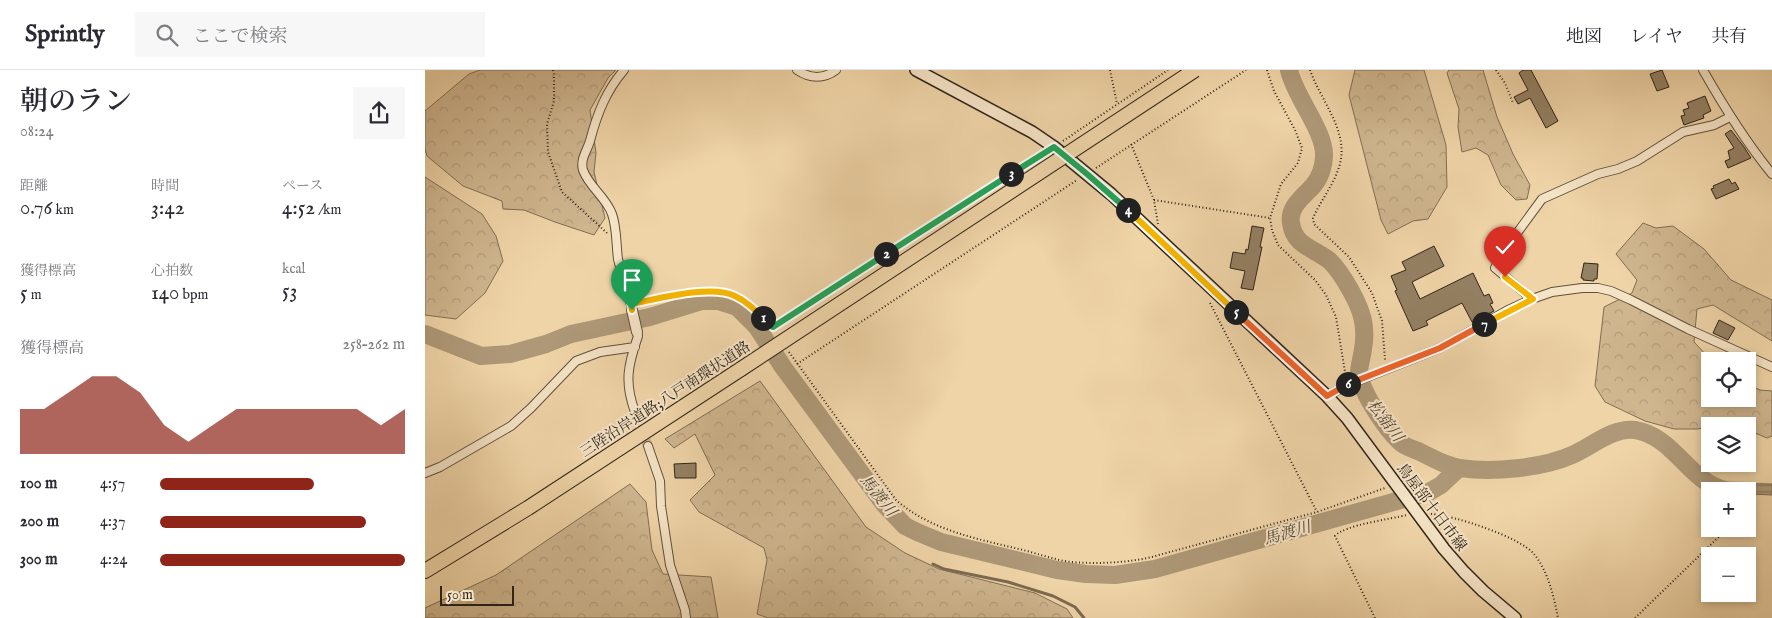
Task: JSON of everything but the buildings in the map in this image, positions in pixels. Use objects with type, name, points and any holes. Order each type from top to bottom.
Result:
[{"type":"highway","name":"三陸沿岸道路;八戸南環状道路","points":[[425,571],[528,508],[1195,70]]},
{"type":"main road","name":"鳥屋部十日市線","points":[[916,70],[1032,132],[1054,147],[1155,235],[1327,396],[1347,418],[1464,572],[1515,618]]},
{"type":"street","points":[[624,70],[613,83],[593,124],[583,158],[583,168],[589,181],[609,205],[615,223],[619,260],[638,336],[629,370],[629,395],[635,412]]},
{"type":"street","points":[[797,70],[803,74],[819,77],[828,75],[836,70]]},
{"type":"street","points":[[1703,70],[1730,117],[1756,155],[1772,174]]},
{"type":"street","points":[[1533,299],[1495,268],[1501,255],[1542,199],[1598,174],[1618,169],[1637,161],[1683,132],[1714,125],[1730,117]]},
{"type":"street","points":[[1327,396],[1349,384],[1440,348],[1508,310],[1551,292],[1567,290],[1598,288],[1611,291],[1772,367]]},
{"type":"street","points":[[425,473],[440,468],[511,426],[577,361],[600,352],[635,347]]},
{"type":"street","points":[[648,446],[660,481],[661,506],[670,565],[686,618]]},
{"type":"path","points":[[553,70],[554,101],[547,124],[547,146],[556,176],[562,192],[616,242]]},
{"type":"path","points":[[1110,70],[1117,104]]},
{"type":"path","points":[[773,327],[1054,147],[1168,70]]},
{"type":"path","points":[[797,364],[1246,70]]},
{"type":"path","points":[[1267,70],[1274,91],[1295,130],[1302,148],[1298,163],[1281,184],[1269,218],[1272,230],[1279,244],[1315,280],[1326,295],[1335,317],[1343,368],[1349,384]]},
{"type":"path","points":[[1310,70],[1333,117],[1341,138],[1342,154],[1339,170],[1313,218],[1314,224],[1349,257],[1372,293],[1382,321],[1383,372]]},
{"type":"path","points":[[1496,70],[1505,83],[1513,103]]},
{"type":"path","points":[[1131,144],[1154,200],[1159,223],[1155,235]]},
{"type":"path","points":[[1154,200],[1269,218]]},
{"type":"path","points":[[631,307],[702,291],[719,292],[734,295],[749,304],[773,327],[777,335]]},
{"type":"path","points":[[1209,299],[1317,512]]},
{"type":"path","points":[[787,350],[895,500],[926,521],[953,533],[1069,562],[1127,562],[1148,558],[1317,512],[1398,487]]},
{"type":"path","points":[[1375,618],[1335,536],[1338,532],[1357,526],[1417,512],[1441,514],[1466,521],[1515,541],[1533,553],[1547,577],[1556,603],[1558,618]]},
{"type":"path","points":[[1635,618],[1719,537]]},
{"type":"green space","points":[[480,70],[616,70],[608,78],[590,110],[596,153],[594,172],[605,218],[594,235],[524,210],[503,209],[502,201],[463,186],[427,156],[425,149],[425,111],[469,74]]},
{"type":"green space","points":[[1355,70],[1424,70],[1446,145],[1447,187],[1428,219],[1413,221],[1388,234],[1381,220],[1349,95]]},
{"type":"green space","points":[[1449,70],[1483,70],[1497,117],[1513,154],[1530,185],[1527,199],[1516,200],[1501,185],[1488,155],[1476,148],[1462,152],[1458,127],[1459,109],[1447,73]]},
{"type":"green space","points":[[425,177],[482,214],[496,236],[503,261],[485,293],[456,319],[425,315]]},
{"type":"green space","points":[[1643,223],[1656,228],[1673,226],[1704,249],[1731,280],[1772,300],[1772,341],[1713,305],[1697,309],[1694,342],[1703,352],[1701,352],[1701,407],[1756,407],[1756,388],[1772,391],[1772,436],[1767,438],[1756,433],[1756,417],[1701,417],[1701,428],[1674,429],[1645,421],[1605,402],[1595,386],[1604,307],[1632,293],[1637,280],[1616,254]]},
{"type":"green space","points":[[760,381],[866,527],[905,553],[939,569],[1035,593],[1067,609],[1073,618],[768,618],[757,614],[767,560],[764,548],[699,512],[690,500],[715,475],[695,434],[674,448],[665,439]]},
{"type":"green space","points":[[630,484],[646,502],[652,550],[663,574],[711,577],[718,618],[425,618],[425,608],[496,575]]},
{"type":"shaded area","points":[[1701,470],[1712,480],[1720,482],[1701,482],[1701,485],[1690,478]]},
{"type":"shaded area","points":[[1756,484],[1772,484],[1772,495],[1756,494]]},
{"type":"waterway","name":"松舘川","points":[[1289,70],[1297,91],[1320,136],[1324,156],[1318,179],[1294,207],[1291,217],[1293,231],[1300,242],[1333,264],[1355,298],[1364,326],[1364,341],[1359,370],[1361,381],[1375,410],[1400,442],[1440,462],[1455,467],[1502,470],[1547,463],[1579,452],[1610,434],[1635,430],[1649,434],[1660,441],[1707,482]]},
{"type":"waterway","name":"馬渡川","points":[[425,334],[481,356],[510,354],[546,344],[571,334],[650,317],[702,301],[718,301],[737,307],[757,327],[783,367],[884,504],[905,526],[941,542],[1057,570],[1086,574],[1115,575],[1155,569],[1429,492],[1441,485],[1459,468]]},
{"type":"waterway","points":[[933,564],[944,569],[1008,582],[1053,596],[1075,607],[1084,618]]},
{"type":"tunnel","points":[[635,412],[648,446]]},
{"type":"route","points":[[632,310],[631,304],[702,291],[719,292],[734,295],[749,304],[773,327],[1054,147],[1111,194],[1327,396],[1347,385],[1419,358],[1459,339],[1508,310],[1533,299],[1505,277]]}]
